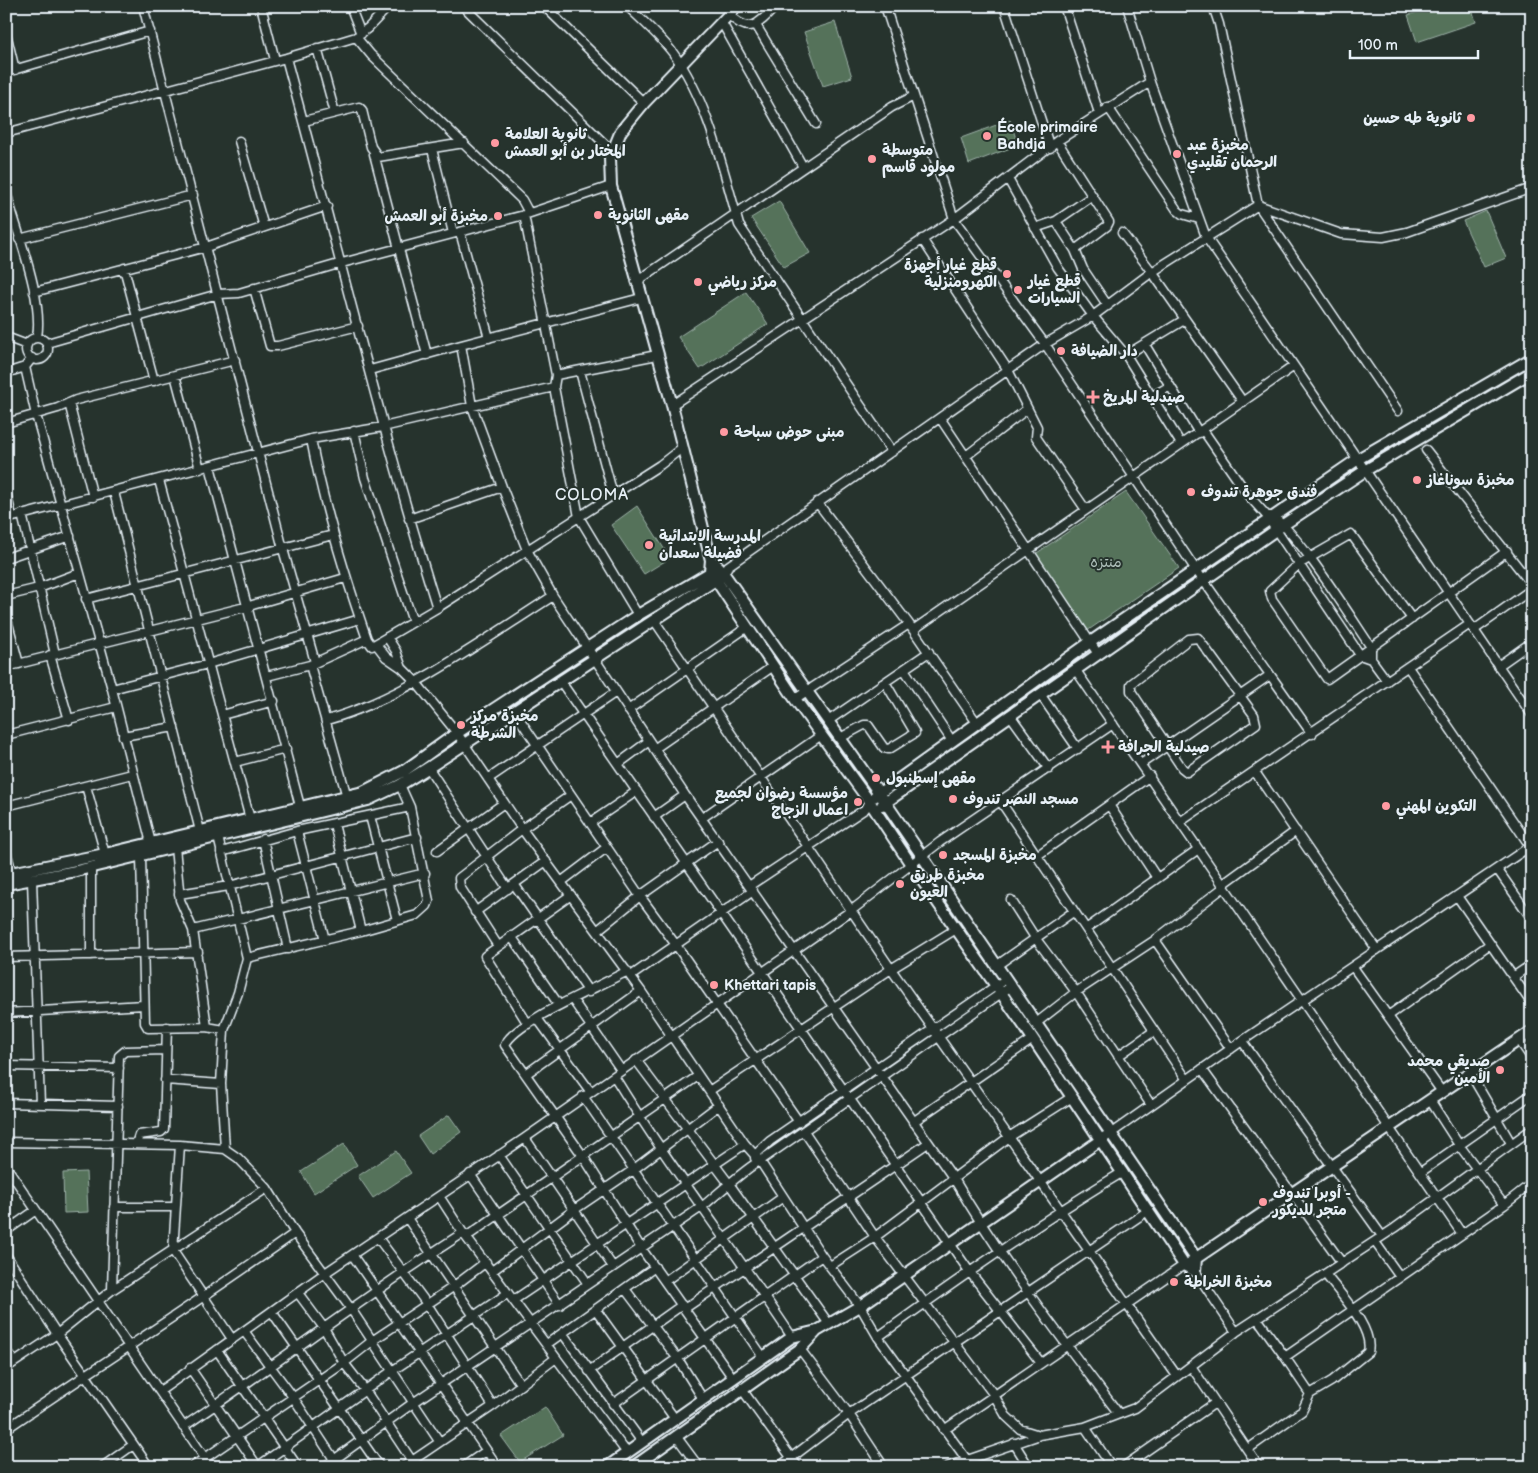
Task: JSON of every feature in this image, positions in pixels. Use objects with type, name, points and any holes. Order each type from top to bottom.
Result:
[{"type":"street","points":[[142,6],[193,195],[347,797]]},
{"type":"street","points":[[262,6],[275,60]]},
{"type":"street","points":[[350,6],[358,35],[371,55],[522,200],[527,214],[556,375],[554,387],[579,517],[638,615]]},
{"type":"street","points":[[6,133],[286,58],[358,35],[389,6]]},
{"type":"street","points":[[464,6],[612,151]]},
{"type":"street","points":[[544,6],[644,103]]},
{"type":"street","points":[[627,6],[661,38],[681,66],[700,101],[733,197],[736,213],[746,238],[892,452]]},
{"type":"street","points":[[737,6],[644,103],[621,131],[612,151],[610,186],[672,405],[711,560],[879,793],[996,966],[1003,986],[1033,1039],[1054,1061],[1106,1137],[1196,1258],[1195,1271]]},
{"type":"street","points":[[729,15],[742,26],[756,25],[776,6]]},
{"type":"street","points":[[885,6],[954,219],[1045,344],[1196,570],[1312,734]]},
{"type":"street","points":[[1004,6],[1050,148]]},
{"type":"street","points":[[1064,6],[1099,113]]},
{"type":"street","points":[[1127,6],[1150,82],[1206,237],[1451,593],[1531,713]]},
{"type":"street","points":[[1213,6],[1219,24],[1258,205],[1398,411]]},
{"type":"street","points":[[722,23],[804,167]]},
{"type":"street","points":[[756,25],[816,124]]},
{"type":"street","points":[[6,33],[10,71],[150,31]]},
{"type":"street","points":[[317,48],[335,112]]},
{"type":"street","points":[[286,58],[342,263],[383,427],[437,608]]},
{"type":"street","points":[[672,405],[954,219],[1099,113],[1150,82]]},
{"type":"street","points":[[636,282],[892,107],[914,96]]},
{"type":"street","points":[[304,121],[354,107],[359,107],[362,110],[427,355]]},
{"type":"street","points":[[1108,107],[1177,210],[1199,219]]},
{"type":"street","points":[[239,141],[264,227]]},
{"type":"street","points":[[1058,142],[1109,222],[1107,226],[1076,250]]},
{"type":"street","points":[[374,154],[385,158],[464,143]]},
{"type":"street","points":[[432,149],[489,338]]},
{"type":"street","points":[[1008,179],[1058,268],[1093,316],[1126,355],[1181,444]]},
{"type":"street","points":[[37,337],[47,343],[218,294],[239,293],[342,263],[527,214],[610,186]]},
{"type":"street","points":[[1258,205],[1341,234],[1383,237],[1407,232],[1532,188]]},
{"type":"street","points":[[6,190],[8,207],[20,239],[34,292],[39,322],[37,337]]},
{"type":"street","points":[[20,239],[193,195]]},
{"type":"street","points":[[1035,228],[1056,221],[1092,198]]},
{"type":"street","points":[[9,879],[32,880],[141,856],[152,848],[200,831],[250,819],[302,813],[368,800],[400,785],[654,620],[818,502],[1045,344],[1093,316],[1152,272],[1258,205]]},
{"type":"street","points":[[34,292],[206,247],[327,206]]},
{"type":"street","points":[[1056,221],[1076,250],[1083,269],[1108,306]]},
{"type":"street","points":[[1122,233],[1244,402]]},
{"type":"street","points":[[922,239],[1008,370],[1037,427],[1036,437],[1086,510]]},
{"type":"street","points":[[124,268],[154,381]]},
{"type":"street","points":[[254,288],[270,346],[278,346],[358,326]]},
{"type":"street","points":[[370,370],[641,298]]},
{"type":"street","points":[[1126,355],[1184,320]]},
{"type":"street","points":[[6,336],[27,345]]},
{"type":"street","points":[[37,337],[33,338],[27,345],[28,355],[32,358],[43,358],[48,354],[47,343]]},
{"type":"street","points":[[461,345],[472,406],[527,550],[553,596],[685,795],[954,1179],[1000,1252],[1067,1347],[1119,1414]]},
{"type":"street","points":[[1145,345],[1201,432],[1248,495],[1309,557],[1370,647],[1371,658],[1387,681]]},
{"type":"street","points":[[556,375],[657,356]]},
{"type":"street","points":[[6,373],[25,367],[32,358]]},
{"type":"street","points":[[869,807],[879,793],[1089,643],[1270,518],[1358,459],[1532,358]]},
{"type":"street","points":[[6,423],[69,403],[235,360]]},
{"type":"street","points":[[794,700],[911,627],[1028,549],[1201,432],[1294,366]]},
{"type":"street","points":[[25,367],[36,415],[112,688],[152,848]]},
{"type":"street","points":[[580,371],[613,495]]},
{"type":"street","points":[[733,1378],[641,1248],[583,1156],[505,1045],[508,1039],[559,1005],[629,974],[676,945],[723,914],[751,889],[809,847],[869,807],[886,803],[1279,528],[1366,470],[1532,372]]},
{"type":"street","points":[[175,375],[200,469]]},
{"type":"street","points":[[1152,397],[1170,386]]},
{"type":"street","points":[[6,492],[9,518],[311,439],[383,427],[554,387]]},
{"type":"street","points":[[69,403],[93,497]]},
{"type":"street","points":[[966,456],[1027,409]]},
{"type":"street","points":[[940,418],[1098,654]]},
{"type":"street","points":[[354,431],[386,545],[414,622]]},
{"type":"street","points":[[311,439],[322,497],[345,578],[371,646],[437,608],[660,465],[683,447]]},
{"type":"street","points":[[1426,450],[1532,585]]},
{"type":"street","points":[[210,466],[249,606],[302,813]]},
{"type":"street","points":[[159,480],[250,819]]},
{"type":"street","points":[[409,519],[502,487]]},
{"type":"street","points":[[114,492],[136,585],[162,676],[200,831]]},
{"type":"street","points":[[818,502],[929,652],[977,723]]},
{"type":"street","points":[[22,514],[69,720]]},
{"type":"street","points":[[1279,528],[1299,564],[1360,655],[1371,658]]},
{"type":"street","points":[[1412,619],[1353,535],[1350,534],[1299,564],[1270,592],[1282,614],[1325,678],[1329,678],[1370,647],[1412,619],[1451,593],[1506,552]]},
{"type":"street","points":[[86,599],[333,535]]},
{"type":"street","points":[[6,558],[30,552],[70,536]]},
{"type":"street","points":[[9,879],[105,854],[175,847],[218,837],[302,813],[386,782],[457,733],[638,615],[719,572]]},
{"type":"street","points":[[719,572],[746,628],[794,700],[956,929],[1035,1024],[1072,1097],[1106,1137],[1123,1172],[1184,1265],[1195,1271],[1236,1332]]},
{"type":"street","points":[[6,596],[38,588],[79,573]]},
{"type":"street","points":[[6,667],[249,606],[345,578]]},
{"type":"street","points":[[1180,822],[1408,667],[1532,589]]},
{"type":"street","points":[[327,720],[376,704],[553,596]]},
{"type":"street","points":[[6,616],[19,664]]},
{"type":"street","points":[[112,688],[208,664],[360,619]]},
{"type":"street","points":[[654,620],[891,969],[1177,1376]]},
{"type":"street","points":[[628,710],[746,628]]},
{"type":"street","points":[[387,638],[396,651],[402,668]]},
{"type":"street","points":[[1198,638],[1254,715],[1256,724],[1191,772],[1182,768],[1168,745],[1131,691],[1131,684],[1189,639],[1198,638]]},
{"type":"street","points":[[267,676],[313,664],[367,639]]},
{"type":"street","points":[[1498,666],[1532,642]]},
{"type":"street","points":[[376,644],[386,657],[402,668],[414,681],[457,733],[522,829],[641,991],[669,1036],[719,1105],[822,1256],[860,1306],[878,1337],[905,1376],[972,1467]]},
{"type":"street","points":[[828,721],[929,652]]},
{"type":"street","points":[[654,749],[772,667]]},
{"type":"street","points":[[633,1467],[741,1388],[800,1349],[817,1331],[860,1306],[1242,1041],[1531,846],[1408,667]]},
{"type":"street","points":[[904,669],[952,741]]},
{"type":"street","points":[[1075,669],[1150,776],[1197,850],[1462,1234]]},
{"type":"street","points":[[1141,764],[1270,675]]},
{"type":"street","points":[[560,682],[851,1098],[969,1271],[1041,1363]]},
{"type":"street","points":[[840,738],[864,725],[868,725],[884,748],[889,749],[915,733],[885,682]]},
{"type":"street","points":[[488,779],[616,692]]},
{"type":"street","points":[[1040,694],[1078,749]]},
{"type":"street","points":[[222,715],[274,701]]},
{"type":"street","points":[[6,735],[116,708]]},
{"type":"street","points":[[514,711],[606,848],[799,1122]]},
{"type":"street","points":[[1010,715],[1049,769]]},
{"type":"street","points":[[160,1391],[325,1273],[353,1256],[525,1138],[555,1115],[795,950],[912,866],[940,842],[1113,724]]},
{"type":"street","points":[[123,736],[174,727]]},
{"type":"street","points":[[964,733],[971,742]]},
{"type":"street","points":[[702,818],[761,775],[820,736]]},
{"type":"street","points":[[618,764],[649,741]]},
{"type":"street","points":[[235,762],[286,749]]},
{"type":"street","points":[[428,767],[486,857],[539,917],[589,992]]},
{"type":"street","points":[[1255,772],[1378,950]]},
{"type":"street","points":[[6,806],[132,774]]},
{"type":"street","points":[[1038,855],[1150,776]]},
{"type":"street","points":[[246,958],[361,931],[417,915],[428,906],[429,894],[410,807],[400,785]]},
{"type":"street","points":[[86,786],[105,854]]},
{"type":"street","points":[[590,823],[637,791]]},
{"type":"street","points":[[498,946],[460,887],[459,878],[522,829],[571,795]]},
{"type":"street","points":[[654,816],[685,795]]},
{"type":"street","points":[[1001,802],[1187,1080]]},
{"type":"street","points":[[437,851],[504,803]]},
{"type":"street","points":[[1109,805],[1157,878]]},
{"type":"street","points":[[222,852],[263,839],[410,807]]},
{"type":"street","points":[[370,816],[397,920]]},
{"type":"street","points":[[334,824],[361,931]]},
{"type":"street","points":[[297,831],[324,940]]},
{"type":"street","points":[[1035,1024],[1076,992],[1155,940],[1296,831]]},
{"type":"street","points":[[218,837],[246,958],[238,992],[224,1030],[221,1084],[224,1150]]},
{"type":"street","points":[[179,894],[229,886],[417,838]]},
{"type":"street","points":[[263,839],[288,949]]},
{"type":"street","points":[[598,930],[640,896],[718,841]]},
{"type":"street","points":[[175,847],[179,894],[184,915],[193,930],[198,952],[207,1028]]},
{"type":"street","points":[[561,882],[606,848]]},
{"type":"street","points":[[6,850],[9,879]]},
{"type":"street","points":[[1086,929],[1197,850]]},
{"type":"street","points":[[141,856],[142,954],[146,1026],[224,1030]]},
{"type":"street","points":[[475,912],[546,861]]},
{"type":"street","points":[[91,867],[91,955]]},
{"type":"street","points":[[1496,869],[1532,919]]},
{"type":"street","points":[[193,930],[388,884],[425,873]]},
{"type":"street","points":[[32,880],[40,1104]]},
{"type":"street","points":[[528,1024],[485,959],[485,956],[571,895]]},
{"type":"street","points":[[1457,896],[1532,1004]]},
{"type":"street","points":[[1011,900],[1036,939],[1076,992],[1151,1105]]},
{"type":"street","points":[[996,966],[1074,912]]},
{"type":"street","points":[[709,1091],[891,969],[956,929]]},
{"type":"street","points":[[511,936],[559,1005]]},
{"type":"street","points":[[1155,940],[1231,1049]]},
{"type":"street","points":[[1388,1016],[1490,944]]},
{"type":"street","points":[[6,956],[198,952]]},
{"type":"street","points":[[1513,977],[1532,964]]},
{"type":"street","points":[[1353,967],[1442,1092]]},
{"type":"street","points":[[324,1467],[413,1403],[703,1206],[730,1185],[799,1122],[933,1028],[1003,986]]},
{"type":"street","points":[[756,1160],[804,1131],[851,1098],[939,1036],[1003,986]]},
{"type":"street","points":[[526,1074],[641,991]]},
{"type":"street","points":[[572,999],[621,1070]]},
{"type":"street","points":[[6,1013],[37,1013],[144,1005]]},
{"type":"street","points":[[537,1018],[590,1091]]},
{"type":"street","points":[[136,1144],[139,1135],[161,1132],[164,1129],[166,1027]]},
{"type":"street","points":[[1118,1056],[1154,1031]]},
{"type":"street","points":[[944,1430],[1184,1265],[1532,1031]]},
{"type":"street","points":[[913,1122],[1033,1039]]},
{"type":"street","points":[[1519,1040],[1532,1059]]},
{"type":"street","points":[[1242,1041],[1382,1236]]},
{"type":"street","points":[[112,1290],[118,1143],[119,1056],[122,1052],[166,1050]]},
{"type":"street","points":[[636,1060],[666,1098],[713,1165],[730,1185],[792,1275],[829,1324]]},
{"type":"street","points":[[6,1066],[39,1065],[119,1068]]},
{"type":"street","points":[[1202,1069],[1342,1263]]},
{"type":"street","points":[[1470,1073],[1512,1143]]},
{"type":"street","points":[[614,1076],[661,1150],[703,1206],[792,1337]]},
{"type":"street","points":[[183,1427],[272,1367],[431,1253],[497,1215],[698,1076]]},
{"type":"street","points":[[165,1080],[221,1084]]},
{"type":"street","points":[[1421,1172],[1532,1094]]},
{"type":"street","points":[[583,1096],[763,1357]]},
{"type":"street","points":[[830,1266],[875,1237],[1009,1137],[1072,1097]]},
{"type":"street","points":[[1430,1100],[1459,1145],[1504,1205]]},
{"type":"street","points":[[6,1103],[118,1106]]},
{"type":"street","points":[[492,1271],[604,1188],[661,1150],[719,1105]]},
{"type":"street","points":[[947,1467],[1039,1435],[1086,1427],[1135,1408],[1236,1332],[1326,1276],[1532,1129]]},
{"type":"street","points":[[804,1131],[848,1199],[903,1276],[926,1303],[994,1395],[1006,1416],[1020,1429],[1039,1435]]},
{"type":"street","points":[[525,1138],[613,1267]]},
{"type":"street","points":[[6,1142],[180,1145],[224,1150],[238,1158],[267,1188],[295,1234],[351,1309],[439,1441]]},
{"type":"street","points":[[589,1371],[743,1267],[804,1229],[928,1143]]},
{"type":"street","points":[[514,1300],[573,1262],[745,1144]]},
{"type":"street","points":[[180,1145],[173,1251],[232,1339]]},
{"type":"street","points":[[499,1155],[588,1284]]},
{"type":"street","points":[[6,1166],[211,1467]]},
{"type":"street","points":[[878,1337],[969,1271],[1000,1252],[1060,1209],[1123,1172]]},
{"type":"street","points":[[470,1174],[560,1304]]},
{"type":"street","points":[[1285,1357],[1504,1205],[1532,1183]]},
{"type":"street","points":[[6,1368],[57,1334],[112,1290],[267,1188]]},
{"type":"street","points":[[439,1196],[465,1235],[627,1453]]},
{"type":"street","points":[[665,1282],[724,1238],[783,1198]]},
{"type":"street","points":[[114,1207],[175,1207]]},
{"type":"street","points":[[6,1231],[36,1210]]},
{"type":"street","points":[[779,1467],[848,1414],[1149,1210]]},
{"type":"street","points":[[406,1218],[495,1348],[522,1384]]},
{"type":"street","points":[[6,1429],[85,1375],[205,1298],[295,1234]]},
{"type":"street","points":[[378,1238],[427,1304],[492,1406]]},
{"type":"street","points":[[1375,1242],[1400,1277]]},
{"type":"street","points":[[6,1255],[57,1334],[148,1467]]},
{"type":"street","points":[[353,1256],[498,1467]]},
{"type":"street","points":[[613,1404],[766,1298],[792,1275],[822,1256]]},
{"type":"street","points":[[192,1467],[344,1363],[372,1341],[454,1287],[486,1262]]},
{"type":"street","points":[[547,1344],[655,1267]]},
{"type":"street","points":[[1248,1450],[1302,1411],[1310,1394],[1332,1381],[1368,1352],[1370,1344],[1366,1332],[1326,1276]]},
{"type":"street","points":[[624,1289],[678,1359],[703,1399]]},
{"type":"street","points":[[298,1293],[324,1328],[344,1363],[388,1422],[412,1461]]},
{"type":"street","points":[[190,1368],[257,1467],[392,1371],[508,1293]]},
{"type":"street","points":[[596,1310],[675,1419]]},
{"type":"street","points":[[272,1312],[380,1467]]},
{"type":"street","points":[[1257,1318],[1310,1394]]},
{"type":"street","points":[[244,1331],[293,1397],[339,1467]]},
{"type":"street","points":[[607,1467],[792,1337],[817,1331]]},
{"type":"street","points":[[563,1334],[642,1442]]},
{"type":"street","points":[[800,1349],[884,1467]]},
{"type":"street","points":[[217,1350],[298,1467]]},
{"type":"street","points":[[6,1351],[15,1362]]},
{"type":"street","points":[[403,1467],[492,1406],[556,1358]]},
{"type":"street","points":[[1191,1366],[1259,1467]]},
{"type":"street","points":[[741,1388],[798,1467]]},
{"type":"street","points":[[1123,1467],[1215,1403]]},
{"type":"street","points":[[1086,1427],[1112,1467]]},
{"type":"street","points":[[676,1436],[699,1467]]},
{"type":"street","points":[[1014,1443],[1028,1467]]},
{"type":"street","points":[[102,1467],[133,1445]]},
{"type":"street","points":[[463,1467],[486,1451]]},
{"type":"green space","points":[[1436,6],[1471,6],[1476,22],[1417,42],[1408,15]]},
{"type":"green space","points":[[835,22],[852,77],[823,86],[804,32]]},
{"type":"green space","points":[[1010,120],[1018,145],[969,164],[961,138]]},
{"type":"green space","points":[[779,201],[810,253],[784,267],[751,218]]},
{"type":"green space","points":[[1486,211],[1506,258],[1484,267],[1463,221]]},
{"type":"green space","points":[[746,292],[768,324],[700,369],[678,337]]},
{"type":"green space","name":"منتزه","points":[[1126,492],[1179,568],[1087,631],[1034,555]]},
{"type":"green space","points":[[637,506],[670,558],[644,574],[611,525]]},
{"type":"green space","points":[[449,1115],[461,1132],[430,1154],[418,1136]]},
{"type":"green space","points":[[344,1144],[357,1165],[314,1193],[301,1172]]},
{"type":"green space","points":[[396,1151],[411,1173],[373,1198],[358,1176]]},
{"type":"green space","points":[[86,1172],[88,1212],[64,1213],[63,1173]]},
{"type":"green space","points":[[545,1407],[563,1435],[520,1462],[501,1436]]},
{"type":"place","name":"ثانوية طه حسين","points":[[1471,118]]},
{"type":"place","name":"École primaire Bahdja","points":[[987,136]]},
{"type":"place","name":"ثانوية العلامة المختار بن أبو العمش","points":[[495,143]]},
{"type":"place","name":"مخبزة عبد الرحمان تقليدي","points":[[1177,154]]},
{"type":"place","name":"متوسطة مولود قاسم","points":[[872,159]]},
{"type":"place","name":"مقهى الثانوية","points":[[598,215]]},
{"type":"place","name":"مخبزة أبو العمش","points":[[498,216]]},
{"type":"place","name":"قطع غيار أجهزة الكهرومنزلية","points":[[1007,274]]},
{"type":"place","name":"مركز رياضي","points":[[698,282]]},
{"type":"place","name":"قطع غيار السيارات","points":[[1018,290]]},
{"type":"place","name":"دار الضيافة","points":[[1061,351]]},
{"type":"place","name":"صيدلية المريخ","points":[[1093,397]]},
{"type":"place","name":"مبنى حوض سباحة","points":[[724,432]]},
{"type":"place","name":"مخبزة سوناغاز","points":[[1417,480]]},
{"type":"place","name":"فندق جوهرة تندوف","points":[[1191,492]]},
{"type":"place","name":"المدرسة الابتدائية فضيلة سعدان","points":[[649,545]]},
{"type":"place","name":"مخبزة مركز الشرطة","points":[[461,725]]},
{"type":"place","name":"صيدلية الجرافة","points":[[1108,747]]},
{"type":"place","name":"مقهى إسطنبول","points":[[876,778]]},
{"type":"place","name":"مسجد النصر تندوف","points":[[953,799]]},
{"type":"place","name":"مؤسسة رضوان لجميع اعمال الزجاج","points":[[858,802]]},
{"type":"place","name":"التكوين المهني","points":[[1386,806]]},
{"type":"place","name":"مخبزة المسجد","points":[[943,855]]},
{"type":"place","name":"مخبزة طريق العيون","points":[[900,884]]},
{"type":"place","name":"Khettari tapis","points":[[714,985]]},
{"type":"place","name":"صديقي محمد الأمين","points":[[1500,1070]]},
{"type":"place","name":"أوبرا تندوف - متجر للديكور","points":[[1263,1202]]},
{"type":"place","name":"مخبزة الخراطة","points":[[1174,1282]]},
{"type":"district","name":"COLOMA","points":[[592,494]]}]
